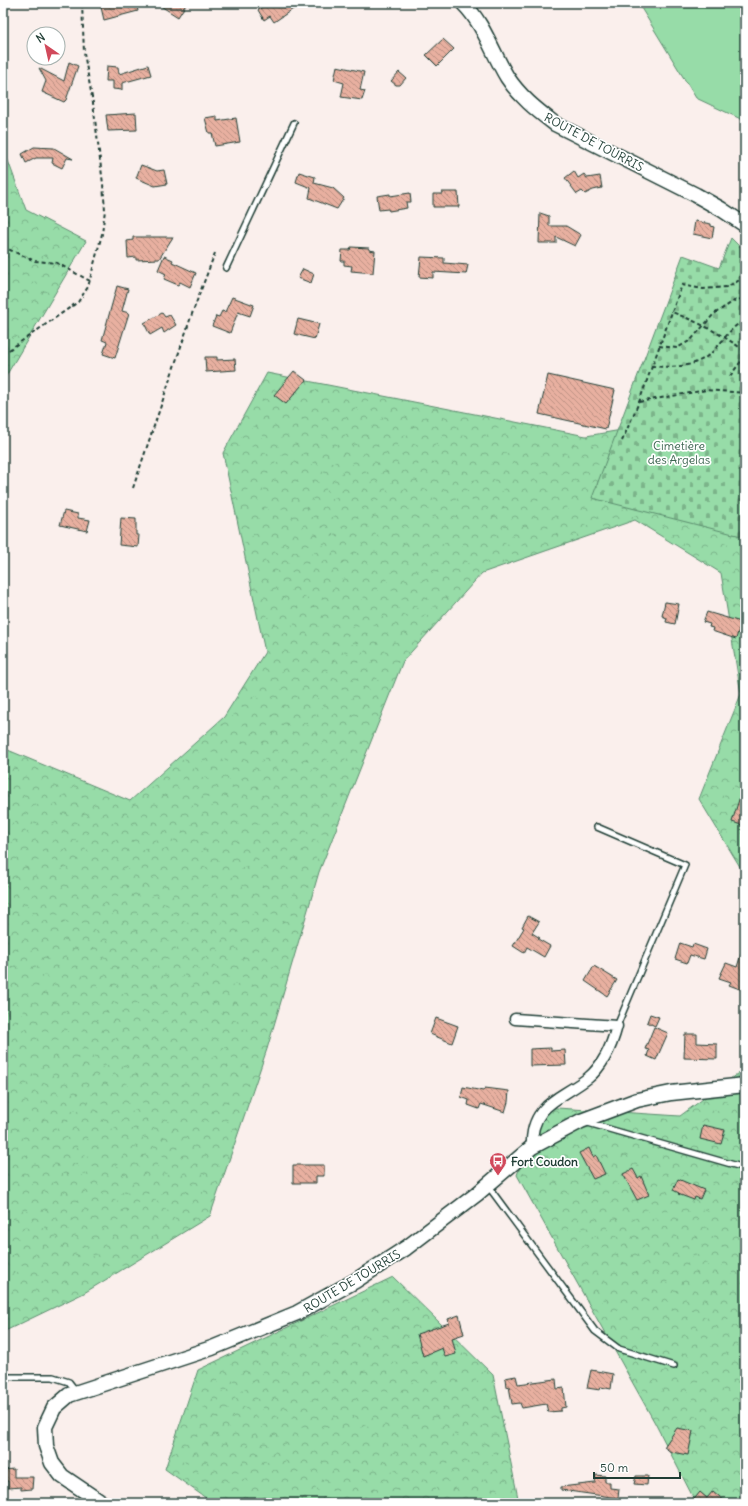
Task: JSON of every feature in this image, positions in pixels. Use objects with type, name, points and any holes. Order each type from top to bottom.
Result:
[{"type":"street","name":"ROUTE DE TOURRIS","points":[[463,3],[483,30],[507,77],[520,94],[535,109],[556,124],[696,195],[745,225]]},
{"type":"street","points":[[514,1019],[617,1026],[613,1042],[604,1061],[588,1078],[553,1100],[544,1109],[537,1120],[531,1135],[532,1147]]},
{"type":"street","name":"ROUTE DE TOURRIS","points":[[107,1501],[62,1476],[52,1463],[46,1446],[45,1427],[54,1408],[69,1395],[212,1348],[297,1313],[355,1281],[406,1248],[444,1220],[532,1147],[581,1121],[644,1098],[671,1092],[745,1085]]},
{"type":"lane","points":[[226,268],[294,123]]},
{"type":"lane","points":[[597,827],[685,865],[617,1026]]},
{"type":"lane","points":[[581,1121],[745,1168]]},
{"type":"lane","points":[[487,1185],[595,1331],[619,1349],[674,1366]]},
{"type":"lane","points":[[3,1375],[7,1378],[53,1377],[69,1382],[76,1392]]},
{"type":"path","points":[[3,354],[78,302],[88,287],[102,234],[105,210],[103,184],[93,103],[84,53],[82,3]]},
{"type":"path","points":[[3,246],[35,261],[57,263],[90,281]]},
{"type":"path","points":[[133,488],[193,311],[215,253]]},
{"type":"path","points":[[622,441],[639,402],[682,285],[703,289],[727,287],[745,277]]},
{"type":"path","points":[[659,346],[677,348],[691,340],[714,314],[734,301],[745,298]]},
{"type":"path","points":[[672,312],[704,325],[745,351]]},
{"type":"path","points":[[651,366],[674,368],[698,362],[716,348],[735,326],[745,320]]},
{"type":"path","points":[[730,376],[745,356]]},
{"type":"path","points":[[639,402],[706,390],[745,393]]},
{"type":"path","points":[[107,1501],[120,1503]]},
{"type":"green space","points":[[638,3],[745,3],[745,121],[696,98]]},
{"type":"green space","points":[[3,147],[26,210],[86,241],[3,381]]},
{"type":"green space","name":"Cimetière des Argelas","points":[[731,238],[745,252],[745,537],[592,498],[683,255],[719,268]]},
{"type":"green space","points":[[267,373],[586,436],[693,418],[745,429],[745,875],[699,799],[741,694],[721,573],[635,520],[482,573],[403,661],[319,872],[267,1049],[210,1216],[84,1293],[3,1332],[3,748],[130,801],[224,717],[265,652],[223,453]]},
{"type":"green space","points":[[745,1068],[745,1503],[696,1503],[655,1423],[517,1175],[542,1107],[680,1116]]},
{"type":"green space","points":[[393,1277],[493,1375],[519,1503],[213,1503],[165,1469],[198,1370]]},
{"type":"building","points":[[100,3],[136,3],[138,11],[104,20]]},
{"type":"building","points":[[156,3],[187,3],[178,17]]},
{"type":"building","points":[[268,3],[302,3],[274,22],[270,16],[264,20],[258,10]]},
{"type":"building","points":[[443,39],[454,49],[437,66],[426,55]]},
{"type":"building","points":[[69,62],[78,66],[66,100],[64,102],[42,92],[46,81],[39,68],[64,81]]},
{"type":"building","points":[[148,65],[151,75],[122,83],[122,90],[113,89],[113,81],[106,81],[107,66],[118,67],[119,74]]},
{"type":"building","points":[[337,66],[364,72],[360,90],[365,91],[362,100],[341,97],[344,83],[334,80]]},
{"type":"building","points":[[399,72],[406,78],[400,85],[396,85],[391,81]]},
{"type":"building","points":[[136,113],[137,130],[108,131],[106,115]]},
{"type":"building","points":[[217,116],[217,121],[236,118],[240,142],[215,146],[212,133],[209,133],[205,118]]},
{"type":"building","points":[[34,147],[54,148],[73,159],[67,158],[62,168],[52,163],[53,158],[36,158],[26,163],[22,154]]},
{"type":"building","points":[[141,165],[157,171],[164,170],[167,184],[155,186],[136,178]]},
{"type":"building","points":[[574,171],[578,178],[584,174],[587,178],[600,176],[602,188],[585,194],[582,191],[577,194],[565,178]]},
{"type":"building","points":[[299,172],[315,177],[314,183],[333,188],[344,198],[337,209],[309,198],[311,188],[296,182]]},
{"type":"building","points":[[442,192],[458,192],[459,207],[433,207],[433,194],[442,194]]},
{"type":"building","points":[[410,193],[411,202],[406,202],[407,208],[389,211],[388,209],[379,210],[377,196]]},
{"type":"building","points":[[540,213],[549,216],[549,226],[566,226],[581,235],[575,246],[556,237],[556,243],[539,243]]},
{"type":"building","points":[[695,221],[711,224],[711,226],[714,227],[712,238],[693,234]]},
{"type":"building","points":[[133,237],[173,237],[159,259],[136,260],[136,257],[128,258],[127,241],[133,240]]},
{"type":"building","points":[[351,247],[369,248],[369,250],[375,251],[373,273],[351,271],[352,266],[344,265],[344,261],[341,261],[342,250],[350,250]]},
{"type":"building","points":[[164,256],[173,260],[172,262],[196,273],[190,287],[180,282],[178,285],[164,279],[166,274],[158,270]]},
{"type":"building","points":[[421,257],[444,258],[444,263],[468,265],[466,274],[433,272],[433,278],[419,277]]},
{"type":"building","points":[[303,269],[314,274],[311,283],[298,278]]},
{"type":"building","points":[[117,286],[128,289],[122,311],[129,313],[115,358],[103,354],[107,342],[102,340]]},
{"type":"building","points":[[232,297],[254,305],[250,316],[238,312],[230,333],[212,326],[216,316],[219,317],[222,311],[225,312]]},
{"type":"building","points":[[162,313],[165,317],[170,315],[176,325],[164,333],[162,328],[150,335],[144,323]]},
{"type":"building","points":[[298,319],[319,324],[315,339],[294,334]]},
{"type":"building","points":[[205,357],[217,357],[217,360],[235,359],[236,370],[206,372]]},
{"type":"building","points":[[294,371],[306,380],[286,404],[274,395]]},
{"type":"building","points":[[548,375],[615,390],[606,429],[539,414]]},
{"type":"building","points":[[64,511],[78,514],[78,518],[90,520],[87,531],[60,525]]},
{"type":"building","points":[[121,518],[136,519],[136,535],[139,535],[138,547],[119,545]]},
{"type":"building","points":[[665,602],[679,604],[675,624],[666,622],[667,618],[662,616]]},
{"type":"building","points":[[707,612],[741,622],[736,639],[712,631],[713,628],[709,627],[710,624],[703,622]]},
{"type":"building","points":[[742,790],[745,790],[745,826],[732,822]]},
{"type":"building","points":[[528,916],[539,922],[532,933],[540,938],[538,939],[550,946],[544,957],[527,947],[524,953],[513,946],[524,928],[522,927]]},
{"type":"building","points":[[680,943],[692,947],[693,944],[707,949],[704,959],[690,955],[687,963],[675,959]]},
{"type":"building","points":[[743,948],[745,949],[745,991],[729,985],[731,982],[719,978],[726,963],[737,967]]},
{"type":"building","points":[[594,966],[617,980],[607,996],[585,981]]},
{"type":"building","points":[[650,1014],[659,1017],[655,1026],[647,1022]]},
{"type":"building","points":[[436,1018],[458,1026],[452,1043],[430,1034]]},
{"type":"building","points":[[654,1027],[668,1033],[656,1060],[647,1056],[649,1050],[645,1049]]},
{"type":"building","points":[[685,1034],[697,1034],[697,1043],[717,1044],[717,1059],[684,1058]]},
{"type":"building","points":[[551,1048],[551,1051],[565,1050],[566,1065],[530,1066],[530,1049]]},
{"type":"building","points":[[463,1087],[483,1091],[485,1088],[509,1091],[505,1112],[481,1104],[479,1109],[468,1105],[469,1100],[461,1097]]},
{"type":"building","points":[[703,1125],[725,1130],[721,1144],[700,1139]]},
{"type":"building","points":[[589,1148],[593,1157],[596,1155],[605,1174],[593,1179],[579,1153]]},
{"type":"building","points":[[293,1165],[324,1165],[324,1176],[316,1176],[316,1183],[293,1183]]},
{"type":"building","points":[[633,1169],[638,1178],[641,1176],[649,1195],[637,1200],[623,1174]]},
{"type":"building","points":[[678,1179],[704,1190],[700,1199],[695,1197],[694,1200],[678,1194],[679,1193],[673,1190]]},
{"type":"building","points":[[459,1315],[464,1334],[452,1338],[456,1354],[445,1357],[442,1348],[423,1356],[417,1334],[449,1323],[448,1319]]},
{"type":"building","points":[[591,1370],[613,1374],[611,1389],[601,1387],[600,1390],[587,1388]]},
{"type":"building","points":[[516,1376],[518,1384],[556,1379],[557,1389],[564,1388],[566,1407],[561,1408],[561,1411],[548,1412],[546,1404],[522,1408],[520,1403],[512,1404],[509,1386],[506,1387],[505,1378]]},
{"type":"building","points":[[677,1428],[693,1431],[688,1455],[671,1452],[664,1447]]},
{"type":"building","points":[[14,1469],[14,1477],[33,1477],[32,1489],[21,1490],[21,1487],[8,1488],[8,1481],[3,1481],[3,1470]]},
{"type":"building","points":[[596,1475],[605,1476],[605,1482],[610,1482],[610,1488],[619,1489],[618,1498],[561,1490],[561,1487],[595,1483]]},
{"type":"building","points":[[636,1476],[648,1476],[647,1485],[634,1484]]},
{"type":"building","points":[[713,1491],[727,1503],[691,1503],[700,1492],[707,1498]]},
{"type":"place","name":"Fort Coudon","points":[[498,1176]]}]
